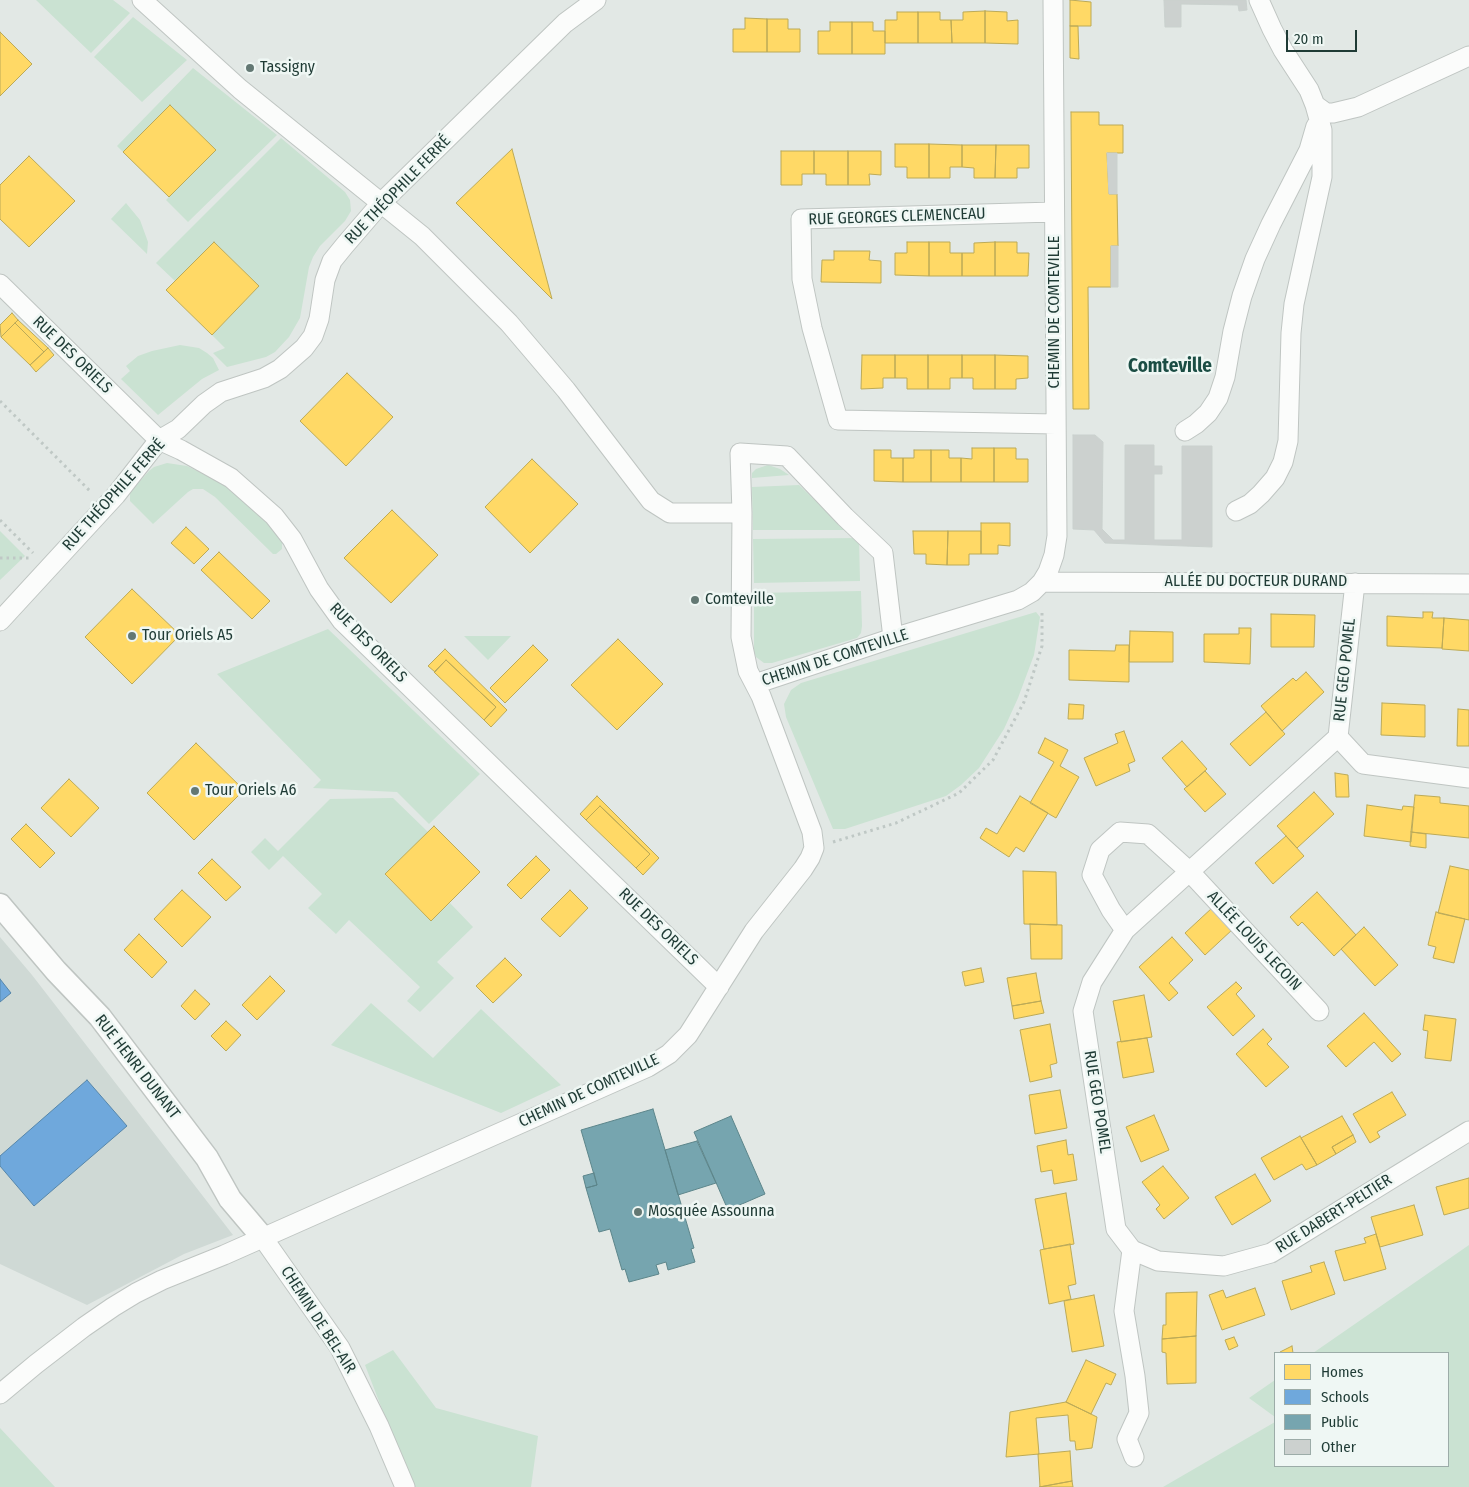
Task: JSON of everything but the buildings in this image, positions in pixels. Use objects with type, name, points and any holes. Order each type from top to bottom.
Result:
[{"type":"street","points":[[142,0],[240,89],[422,236],[510,322],[566,390],[651,501],[670,513],[742,513]]},
{"type":"street","name":"RUE THÉOPHILE FERRÉ","points":[[0,621],[106,507],[159,440],[178,429],[204,404],[221,392],[264,378],[280,369],[304,348],[313,336],[319,320],[325,280],[332,261],[382,202],[564,23],[596,0]]},
{"type":"street","name":"CHEMIN DE COMTEVILLE","points":[[0,1394],[36,1364],[113,1307],[162,1280],[263,1238],[648,1067],[668,1054],[688,1035],[754,931],[803,869],[814,848],[812,832],[755,684],[893,638],[1018,600],[1032,592],[1042,582],[1054,556],[1056,536],[1053,0]]},
{"type":"street","points":[[1236,511],[1250,504],[1261,494],[1274,478],[1283,462],[1288,441],[1291,333],[1294,304],[1322,177],[1322,130],[1316,105],[1309,90],[1272,30],[1259,0]]},
{"type":"street","points":[[1316,105],[1326,113],[1350,110],[1469,56]]},
{"type":"street","points":[[1185,431],[1208,413],[1218,398],[1225,377],[1233,331],[1242,296],[1271,224],[1309,150],[1314,136],[1316,105]]},
{"type":"street","name":"RUE GEORGES CLEMENCEAU","points":[[1054,212],[801,219],[802,279],[812,328],[838,420],[1056,424]]},
{"type":"street","name":"RUE DES ORIELS","points":[[0,284],[159,440],[231,478],[268,511],[292,539],[319,589],[342,621],[720,987]]},
{"type":"street","points":[[755,684],[748,671],[741,637],[742,513],[740,453],[787,456],[845,517],[883,552],[893,638]]},
{"type":"street","name":"ALLÉE DU DOCTEUR DURAND","points":[[1042,582],[1469,584]]},
{"type":"street","name":"RUE GEO POMEL","points":[[1158,1261],[1132,1250],[1116,1229],[1083,1011],[1092,982],[1125,930],[1338,737],[1355,583]]},
{"type":"street","points":[[1338,737],[1363,764],[1469,778]]},
{"type":"street","points":[[1125,930],[1092,875],[1100,850],[1120,832],[1148,834],[1189,871]]},
{"type":"street","name":"ALLÉE LOUIS LECOIN","points":[[1189,871],[1319,1012]]},
{"type":"street","name":"RUE HENRI DUNANT","points":[[0,905],[56,971],[100,1017],[207,1158],[230,1199],[263,1238]]},
{"type":"street","name":"RUE DABERT-PELTIER","points":[[1158,1261],[1224,1266],[1271,1253],[1469,1131]]},
{"type":"street","name":"CHEMIN DE BEL-AIR","points":[[263,1238],[340,1348],[376,1418],[406,1487]]},
{"type":"street","points":[[1132,1250],[1124,1311],[1139,1412],[1127,1439],[1134,1457]]},
{"type":"path","points":[[0,401],[106,507]]},
{"type":"path","points":[[0,520],[38,558],[0,558]]},
{"type":"path","points":[[814,848],[896,823],[959,793],[993,760],[1024,702],[1042,646],[1042,582]]},
{"type":"shaded area","points":[[0,937],[32,975],[233,1235],[184,1254],[87,1305],[0,1264]]},
{"type":"green space","points":[[36,0],[113,0],[130,13],[91,53]]},
{"type":"green space","points":[[133,17],[187,60],[142,102],[94,57]]},
{"type":"green space","points":[[193,68],[277,135],[188,222],[166,200],[215,150],[170,105],[123,152],[117,146]]},
{"type":"green space","points":[[281,138],[345,192],[350,200],[351,211],[345,221],[320,246],[313,257],[309,267],[300,318],[289,337],[275,352],[266,357],[227,367],[213,353],[225,348],[212,335],[259,286],[214,242],[175,281],[156,263]]},
{"type":"green space","points":[[126,203],[140,220],[148,242],[147,254],[111,219]]},
{"type":"green space","points":[[180,345],[199,348],[207,353],[213,358],[219,370],[202,379],[158,415],[121,379],[130,371],[126,366],[138,356]]},
{"type":"green space","points":[[167,463],[187,466],[226,485],[273,528],[282,542],[282,549],[273,554],[215,497],[203,489],[193,489],[188,492],[153,524],[130,501],[130,492],[154,467]]},
{"type":"green space","points":[[768,465],[780,469],[789,475],[752,478],[752,473],[756,469]]},
{"type":"green space","points":[[799,485],[846,530],[753,530],[752,487]]},
{"type":"green space","points":[[0,531],[25,556],[0,580]]},
{"type":"green space","points":[[859,538],[860,581],[754,583],[753,539]]},
{"type":"green space","points":[[861,591],[862,626],[861,633],[857,638],[772,663],[764,663],[756,657],[754,651],[754,593]]},
{"type":"green space","points":[[1036,612],[1040,617],[1034,655],[1004,729],[979,768],[946,796],[845,829],[833,829],[786,717],[784,704],[791,690],[801,683]]},
{"type":"green space","points":[[328,629],[480,774],[429,824],[397,792],[313,788],[321,780],[217,674]]},
{"type":"green space","points":[[464,636],[511,636],[488,660]]},
{"type":"green space","points":[[393,798],[428,832],[385,875],[431,921],[450,903],[473,927],[437,962],[454,978],[420,1012],[407,1001],[420,987],[349,920],[336,934],[308,908],[322,894],[283,856],[269,870],[251,852],[265,838],[278,851],[330,799]]},
{"type":"green space","points":[[371,1003],[433,1058],[481,1009],[561,1085],[501,1113],[331,1045]]},
{"type":"green space","points":[[1469,1245],[1469,1487],[1163,1487],[1274,1423],[1274,1467],[1449,1467],[1449,1352],[1314,1352]]},
{"type":"green space","points":[[393,1350],[436,1408],[538,1436],[531,1487],[412,1487],[365,1365]]},
{"type":"green space","points":[[1274,1381],[1274,1416],[1249,1398]]},
{"type":"green space","points":[[0,1428],[55,1487],[0,1487]]},
{"type":"place","name":"Tassigny","points":[[250,68]]},
{"type":"place","name":"Comteville","points":[[695,600]]},
{"type":"place","name":"Tour Oriels A5","points":[[132,636]]},
{"type":"place","name":"Tour Oriels A6","points":[[195,791]]},
{"type":"place","name":"Mosquée Assounna","points":[[638,1212]]},
{"type":"district","name":"Comteville","points":[[1170,367]]}]
